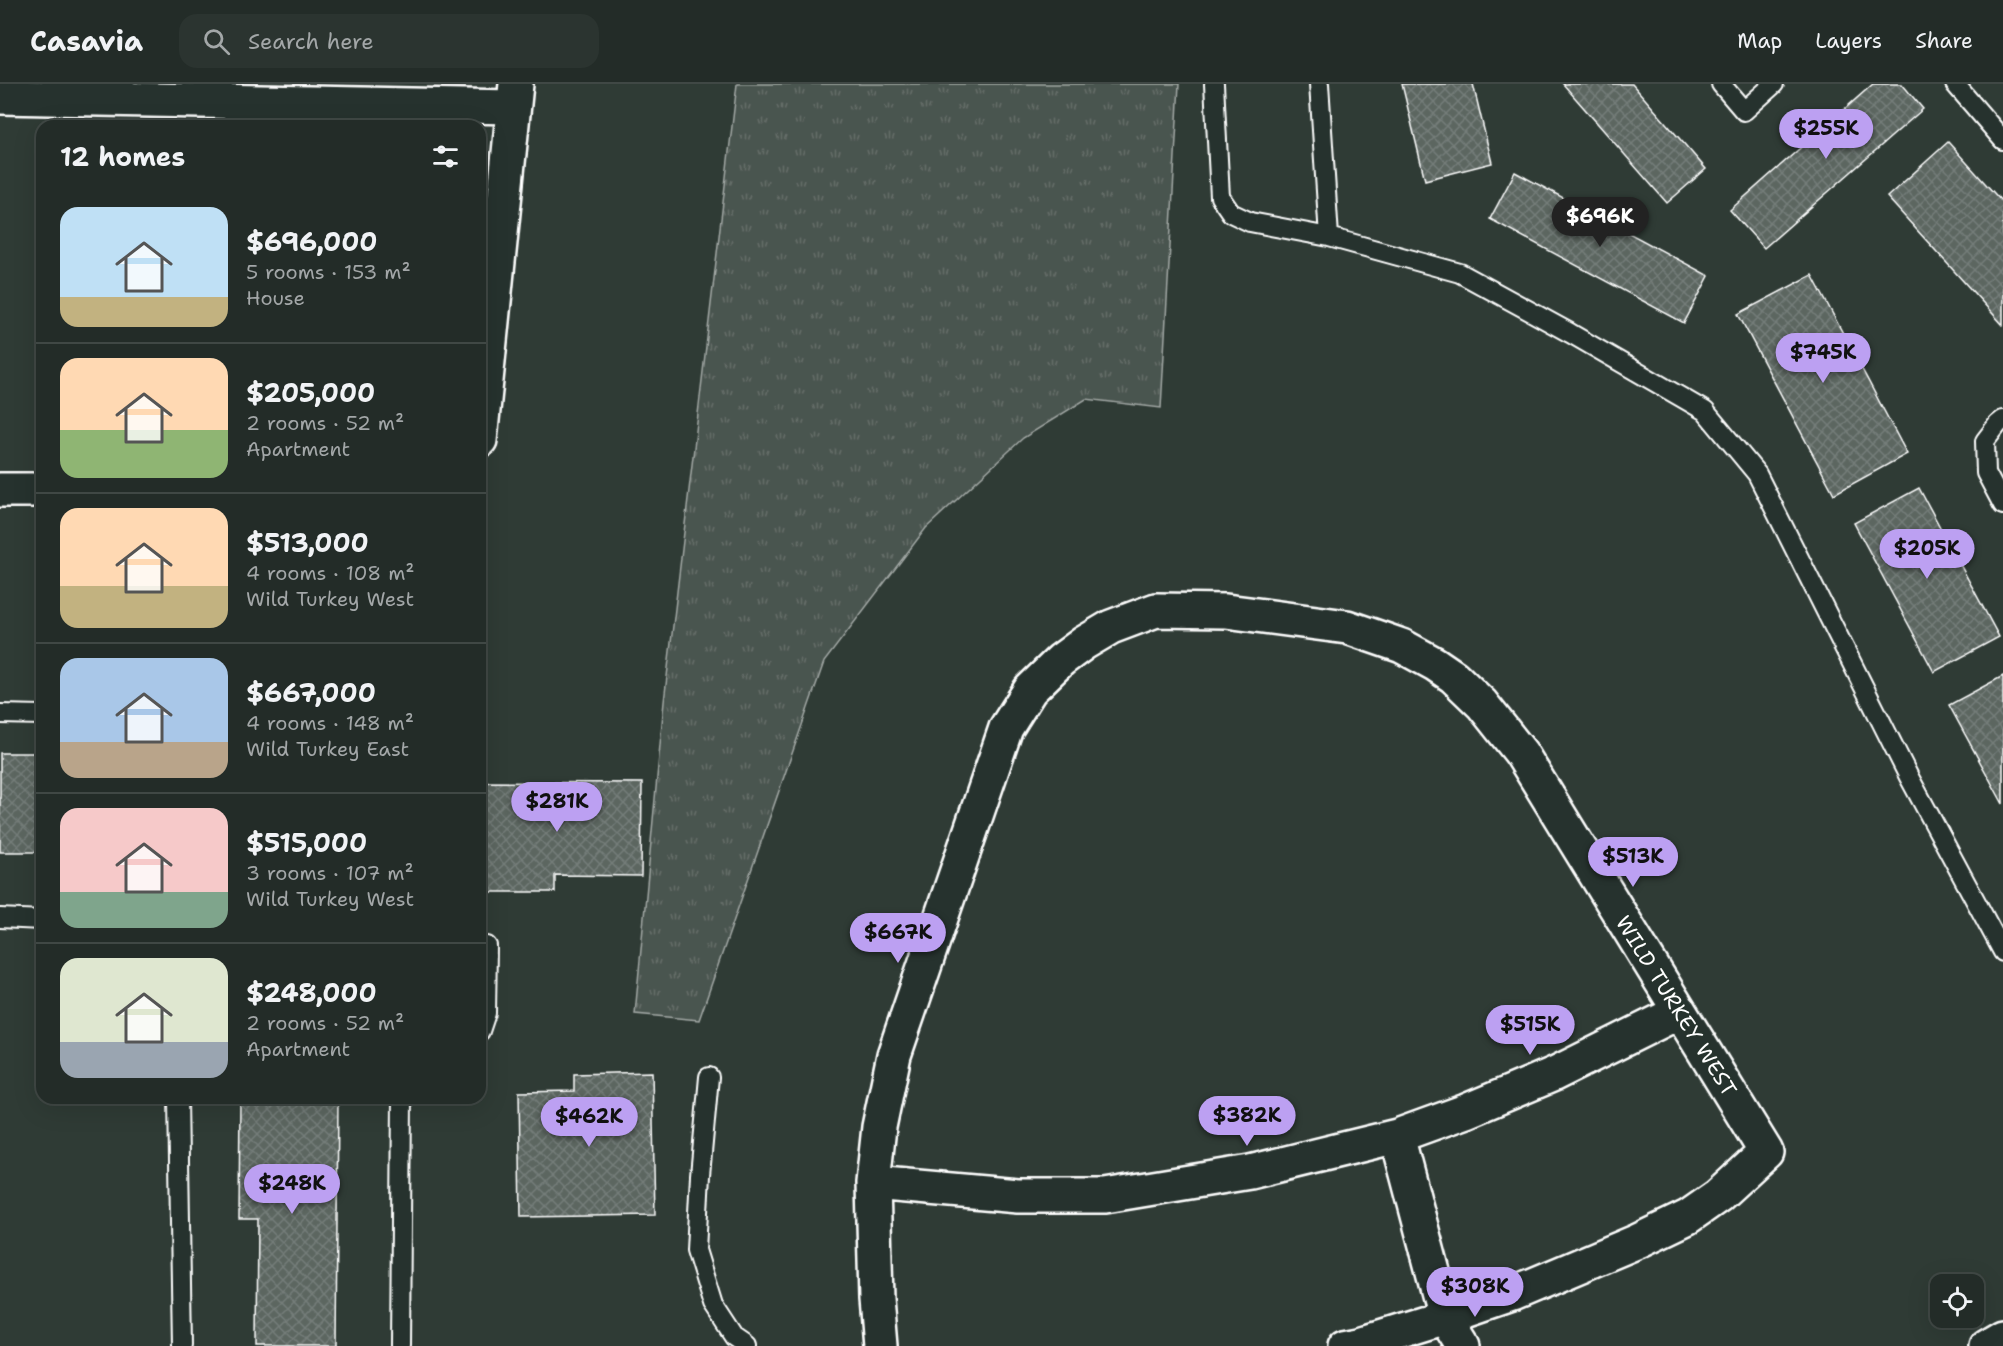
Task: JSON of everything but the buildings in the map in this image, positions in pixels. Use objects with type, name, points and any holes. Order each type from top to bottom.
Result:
[{"type":"street","points":[[0,97],[514,96],[486,379]]},
{"type":"street","points":[[0,490],[36,490]]},
{"type":"street","name":"WILD TURKEY WEST","points":[[880,1346],[876,1299],[873,1183],[879,1127],[894,1055],[1006,728],[1030,690],[1061,660],[1111,627],[1155,610],[1226,611],[1347,627],[1402,646],[1454,677],[1482,704],[1521,753],[1766,1152],[1718,1196],[1688,1217],[1638,1241],[1533,1285],[1442,1332]]},
{"type":"street","points":[[873,1183],[1018,1196],[1105,1196],[1250,1172],[1396,1136],[1466,1111],[1554,1074],[1679,1012]]},
{"type":"street","points":[[1396,1136],[1442,1332],[1462,1346]]},
{"type":"street","points":[[1346,1346],[1442,1332]]},
{"type":"street","points":[[1986,1346],[2003,1336]]},
{"type":"lane","points":[[1214,84],[1220,197],[1231,213],[1250,222],[1329,237],[1460,273],[1706,411],[1757,474],[1909,777],[2003,952]]},
{"type":"lane","points":[[1319,84],[1329,237]]},
{"type":"lane","points":[[1721,84],[1744,111],[1774,84]]},
{"type":"lane","points":[[1980,84],[1960,90],[2003,140]]},
{"type":"lane","points":[[2003,420],[1984,441],[1986,473],[2003,505]]},
{"type":"lane","points":[[0,714],[36,715]]},
{"type":"lane","points":[[0,918],[36,920]]},
{"type":"lane","points":[[486,946],[488,946],[486,1013]]},
{"type":"lane","points":[[709,1077],[696,1250],[713,1305],[734,1337],[747,1346]]},
{"type":"lane","points":[[178,1104],[182,1346]]},
{"type":"lane","points":[[400,1346],[402,1104]]},
{"type":"green space","points":[[737,84],[1179,84],[1161,408],[1086,399],[1023,438],[926,528],[824,662],[699,1020],[635,1014],[664,702]]}]
